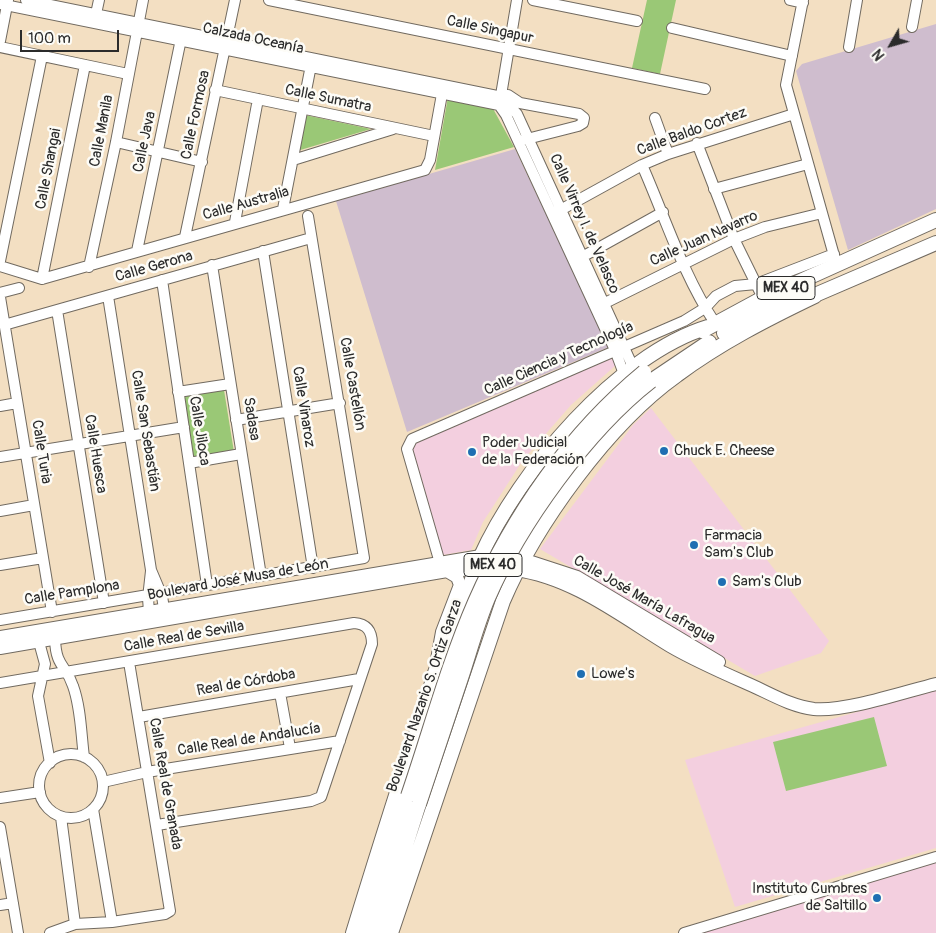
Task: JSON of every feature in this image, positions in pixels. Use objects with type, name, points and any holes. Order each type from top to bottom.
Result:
[{"type":"highway","name":"Boulevard Nazario S. Ortiz Garza","points":[[366,933],[393,848],[496,580],[533,518],[609,418],[638,374],[763,298],[835,260],[936,220]]},
{"type":"highway","points":[[353,933],[386,829],[402,770],[436,671],[466,598],[478,563],[504,514],[557,441],[586,409],[638,374],[674,339],[716,328],[749,316],[936,234]]},
{"type":"highway","name":"Boulevard Nazario S. Ortiz Garza","points":[[716,328],[815,296],[936,243]]},
{"type":"highway","points":[[391,933],[503,601],[519,565],[566,492],[592,458],[658,390],[720,345],[815,296]]},
{"type":"highway","points":[[504,514],[507,525],[516,539],[526,544],[533,544]]},
{"type":"highway","points":[[466,598],[476,591],[488,590],[499,596],[503,601]]},
{"type":"highway","points":[[410,831],[440,788]]},
{"type":"highway","name":"Boulevard Nazario S. Ortiz Garza","points":[[378,933],[410,831],[411,801]]},
{"type":"highway","points":[[386,829],[411,801]]},
{"type":"main road","name":"Boulevard José Musa de León","points":[[0,637],[164,609],[444,567],[478,563],[519,565]]},
{"type":"main road","name":"Calle José María Lafragua","points":[[519,565],[559,570],[594,587],[736,672],[742,681]]},
{"type":"main road","name":"Calle José María Lafragua","points":[[519,565],[557,581],[610,609],[671,646],[795,706],[816,710],[837,709],[936,684]]},
{"type":"main road","name":"Boulevard José Musa de León","points":[[0,648],[126,627],[444,567]]},
{"type":"main road","points":[[436,671],[438,648],[442,632],[460,584],[458,577],[444,567]]},
{"type":"main road","points":[[594,587],[600,598],[610,609]]},
{"type":"main road","points":[[126,627],[156,617],[164,609]]},
{"type":"street","name":"Calzada Oceanía","points":[[26,0],[96,14],[180,39],[226,44]]},
{"type":"street","points":[[96,14],[99,0]]},
{"type":"street","name":"Calle Manila","points":[[89,267],[116,142],[143,0]]},
{"type":"street","name":"Calle Formosa","points":[[185,237],[235,0]]},
{"type":"street","name":"Calle Singapur","points":[[269,0],[705,89]]},
{"type":"street","points":[[501,97],[518,0]]},
{"type":"street","points":[[533,0],[638,21]]},
{"type":"street","points":[[790,0],[803,1],[786,86],[835,260]]},
{"type":"street","points":[[849,47],[857,0]]},
{"type":"street","points":[[912,27],[917,0]]},
{"type":"street","name":"Calzada Oceanía","points":[[5,3],[226,44],[442,94],[501,97]]},
{"type":"street","points":[[0,41],[5,3]]},
{"type":"street","points":[[672,28],[792,56]]},
{"type":"street","name":"Calle Java","points":[[138,252],[180,39]]},
{"type":"street","points":[[0,47],[128,74]]},
{"type":"street","points":[[0,261],[42,56]]},
{"type":"street","name":"Calzada Oceanía","points":[[312,63],[501,97],[579,114],[585,120],[578,126],[523,140]]},
{"type":"street","points":[[283,209],[312,63]]},
{"type":"street","name":"Calle Shangai","points":[[42,279],[85,65]]},
{"type":"street","name":"Calle Sumatra","points":[[215,90],[434,136]]},
{"type":"street","name":"Calle Australia","points":[[42,279],[89,267],[235,222],[425,170],[430,160],[442,94]]},
{"type":"street","name":"Calle Virrey I. de Velasco","points":[[501,97],[514,109],[523,140],[619,348],[638,374]]},
{"type":"street","points":[[235,222],[258,99]]},
{"type":"street","name":"Calle Baldo Cortez","points":[[556,212],[642,165],[668,154],[794,114]]},
{"type":"street","points":[[655,118],[668,154]]},
{"type":"street","points":[[293,160],[394,129]]},
{"type":"street","points":[[116,142],[202,162]]},
{"type":"street","points":[[697,144],[734,239],[763,298]]},
{"type":"street","points":[[714,189],[808,164]]},
{"type":"street","points":[[642,165],[683,262],[716,328]]},
{"type":"street","name":"Calle Virrey I. de Velasco","points":[[556,212],[582,257],[603,304],[619,348]]},
{"type":"street","points":[[582,257],[663,212]]},
{"type":"street","name":"Calle Juan Navarro","points":[[603,304],[683,262],[734,239],[765,227],[822,213]]},
{"type":"street","name":"Calle Castellón","points":[[308,216],[364,558],[313,568]]},
{"type":"street","name":"Calle Gerona","points":[[4,325],[263,250],[311,238]]},
{"type":"street","name":"Calle Vinaroz","points":[[263,250],[313,568]]},
{"type":"street","name":"Calle Ciencia y Tecnología","points":[[444,567],[407,449],[408,443],[412,439],[619,348],[684,322],[705,308],[711,300],[735,286],[756,284],[835,260]]},
{"type":"street","points":[[0,266],[42,279]]},
{"type":"street","name":"Sadasa","points":[[212,266],[261,576]]},
{"type":"street","name":"Calle Jiloca","points":[[162,280],[208,585]]},
{"type":"street","points":[[0,293],[19,288]]},
{"type":"street","name":"Calle San Sebastián","points":[[108,296],[151,570],[161,593],[164,609]]},
{"type":"street","name":"Calle Turia","points":[[0,297],[4,325],[4,349],[17,403],[52,612]]},
{"type":"street","name":"Calle Huesca","points":[[58,310],[104,603]]},
{"type":"street","points":[[178,392],[230,384]]},
{"type":"street","points":[[0,406],[17,403]]},
{"type":"street","points":[[236,420],[340,403]]},
{"type":"street","points":[[0,457],[184,427]]},
{"type":"street","points":[[189,463],[241,454]]},
{"type":"street","points":[[0,511],[34,505]]},
{"type":"street","points":[[0,565],[43,558]]},
{"type":"street","points":[[161,593],[313,568]]},
{"type":"street","name":"Calle San Sebastián","points":[[149,612],[148,595],[151,570]]},
{"type":"street","name":"Calle Pamplona","points":[[0,620],[148,595]]},
{"type":"street","name":"Calle Real de Sevilla","points":[[0,683],[354,623],[367,627],[371,632],[372,644],[359,679]]},
{"type":"street","points":[[55,639],[57,659],[66,672],[75,692],[84,757]]},
{"type":"street","points":[[39,642],[45,664],[38,696],[50,763]]},
{"type":"street","name":"Calle Real de Granada","points":[[112,922],[165,914],[170,911],[129,662]]},
{"type":"street","points":[[157,825],[311,801],[321,797],[359,679]]},
{"type":"street","name":"Real de Córdoba","points":[[139,717],[359,679]]},
{"type":"street","points":[[280,693],[290,748]]},
{"type":"street","name":"Calle Real de Andalucía","points":[[103,782],[147,772],[340,741]]},
{"type":"street","points":[[66,755],[84,757],[100,771],[103,782],[103,792],[93,810],[84,816],[73,818],[51,811],[44,802],[40,792],[42,776],[50,763],[66,755]]},
{"type":"street","points":[[0,798],[40,792]]},
{"type":"street","points":[[50,933],[76,924],[112,922],[93,810]]},
{"type":"street","points":[[62,816],[76,924]]},
{"type":"street","points":[[0,826],[2,850],[18,933]]},
{"type":"street","points":[[684,933],[936,857]]},
{"type":"street","points":[[0,905],[13,903]]},
{"type":"shaded area","points":[[936,24],[936,209],[848,250],[796,71],[802,64]]},
{"type":"shaded area","points":[[515,149],[609,347],[407,432],[336,201]]},
{"type":"shaded area","name":"Poder Judicial de la Federación","points":[[611,357],[616,365],[571,405],[523,460],[483,522],[471,550],[443,555],[411,444]]},
{"type":"shaded area","points":[[651,408],[829,641],[821,653],[755,676],[540,549],[633,425]]},
{"type":"shaded area","points":[[936,690],[936,848],[735,907],[685,760]]},
{"type":"shaded area","name":"Instituto Cumbres de Saltillo","points":[[936,862],[936,933],[701,933]]},
{"type":"green space","points":[[647,0],[676,0],[660,74],[632,68]]},
{"type":"green space","points":[[448,97],[491,105],[514,147],[435,170]]},
{"type":"green space","points":[[305,115],[371,129],[297,151]]},
{"type":"green space","points":[[224,390],[234,452],[192,459],[182,397]]},
{"type":"green space","points":[[874,717],[887,766],[786,791],[773,742]]},
{"type":"place","name":"Chuck E. Cheese","points":[[664,451]]},
{"type":"place","name":"Poder Judicial de la Federación","points":[[472,452]]},
{"type":"place","name":"Farmacia Sam's Club","points":[[694,545]]},
{"type":"place","name":"Sam's Club","points":[[722,582]]},
{"type":"place","name":"Lowe's","points":[[581,674]]},
{"type":"place","name":"Instituto Cumbres de Saltillo","points":[[877,898]]}]
